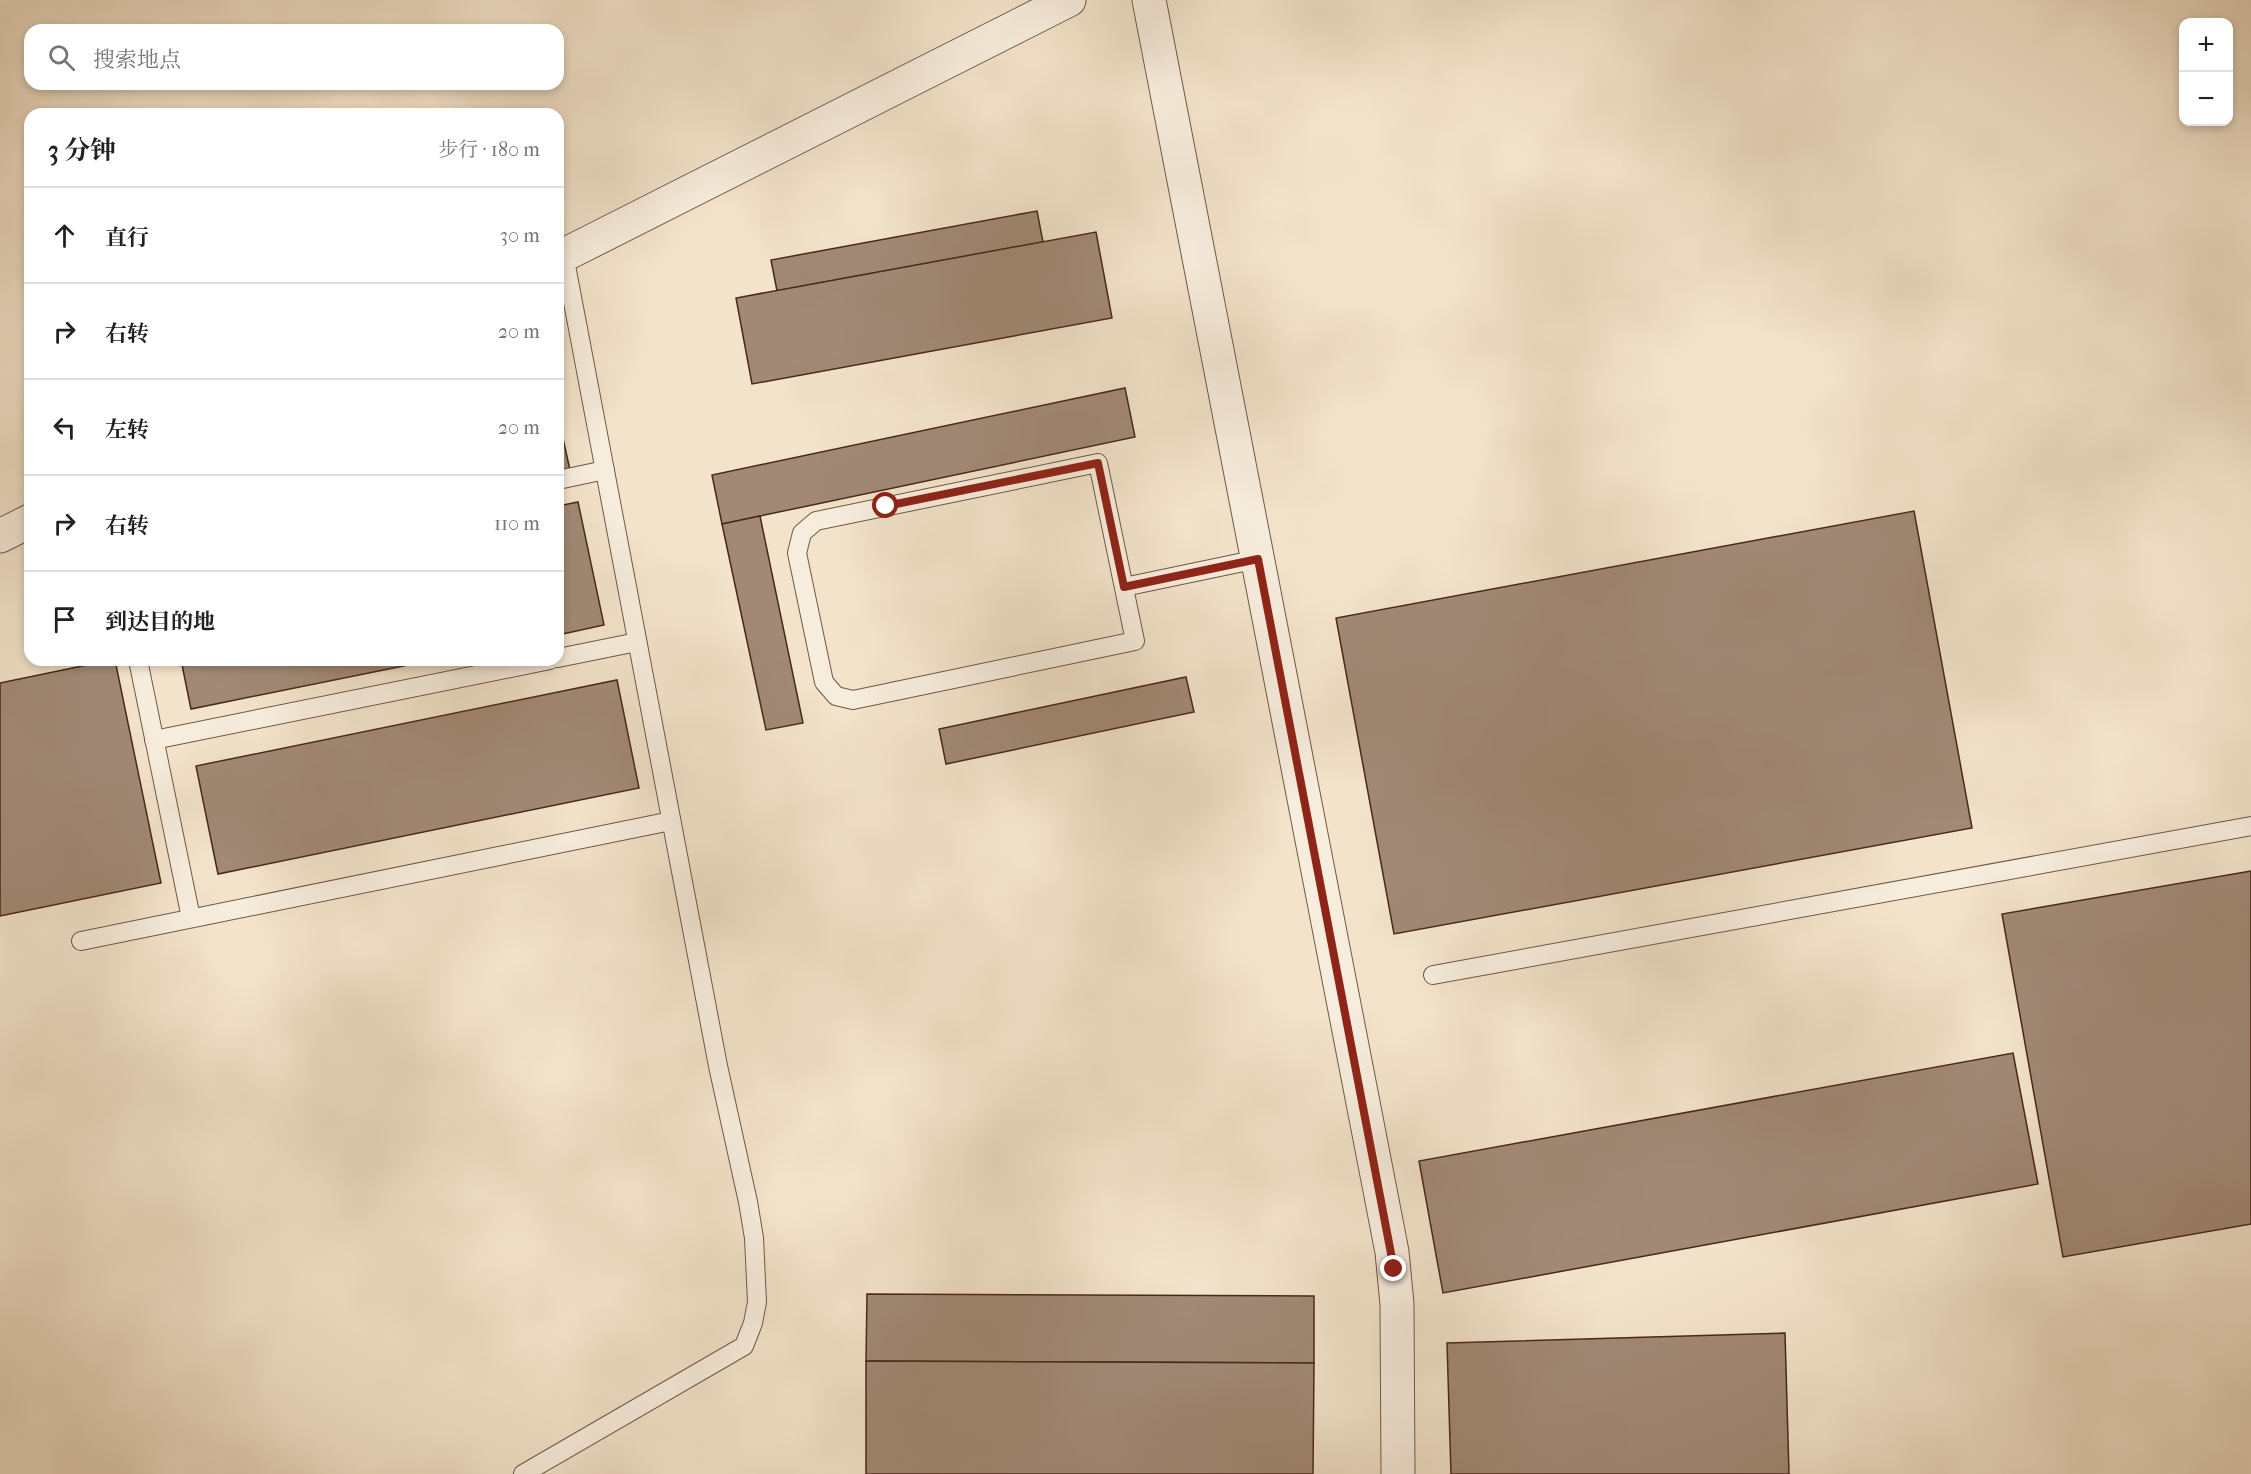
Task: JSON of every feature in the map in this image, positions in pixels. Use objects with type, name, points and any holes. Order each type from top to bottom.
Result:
[{"type":"street","points":[[564,254],[1069,0]]},
{"type":"street","points":[[1149,0],[1392,1252],[1397,1304],[1398,1474]]},
{"type":"street","points":[[0,536],[24,524]]},
{"type":"lane","points":[[523,1474],[744,1346],[753,1323],[757,1302],[757,1276],[748,1202],[718,1066],[605,470],[564,271]]},
{"type":"lane","points":[[1098,463],[1124,587],[1135,641],[853,700],[836,696],[824,682],[797,553],[802,533],[816,521],[1098,463]]},
{"type":"lane","points":[[564,479],[605,470]]},
{"type":"lane","points":[[1124,587],[1258,559]]},
{"type":"lane","points":[[564,657],[637,642]]},
{"type":"lane","points":[[139,666],[191,918]]},
{"type":"lane","points":[[154,740],[520,666]]},
{"type":"lane","points":[[81,941],[671,821]]},
{"type":"lane","points":[[1433,975],[2251,826]]},
{"type":"building","points":[[1037,211],[1043,242],[777,291],[771,260]]},
{"type":"building","points":[[1096,232],[1112,318],[752,384],[736,298]]},
{"type":"building","points":[[1125,388],[1135,437],[722,524],[712,475]]},
{"type":"building","points":[[564,443],[570,470],[564,472]]},
{"type":"building","points":[[578,502],[604,625],[564,634],[564,505]]},
{"type":"building","points":[[1914,511],[1972,828],[1394,934],[1336,618]]},
{"type":"building","points":[[760,516],[803,723],[766,730],[722,524]]},
{"type":"building","points":[[82,666],[116,666],[161,883],[0,916],[0,683]]},
{"type":"building","points":[[182,666],[403,666],[191,709]]},
{"type":"building","points":[[1186,677],[1194,712],[946,764],[939,729]]},
{"type":"building","points":[[617,680],[639,788],[218,874],[196,766]]},
{"type":"building","points":[[2251,871],[2251,1224],[2063,1257],[2002,914]]},
{"type":"building","points":[[2013,1053],[2038,1184],[1443,1293],[1419,1161]]},
{"type":"building","points":[[867,1294],[1314,1296],[1314,1363],[866,1361]]},
{"type":"building","points":[[1785,1333],[1789,1474],[1451,1474],[1447,1343]]},
{"type":"building","points":[[866,1361],[1314,1363],[1313,1474],[866,1474]]},
{"type":"route","points":[[886,506],[1098,463],[1124,587],[1258,559],[1394,1269]]}]
